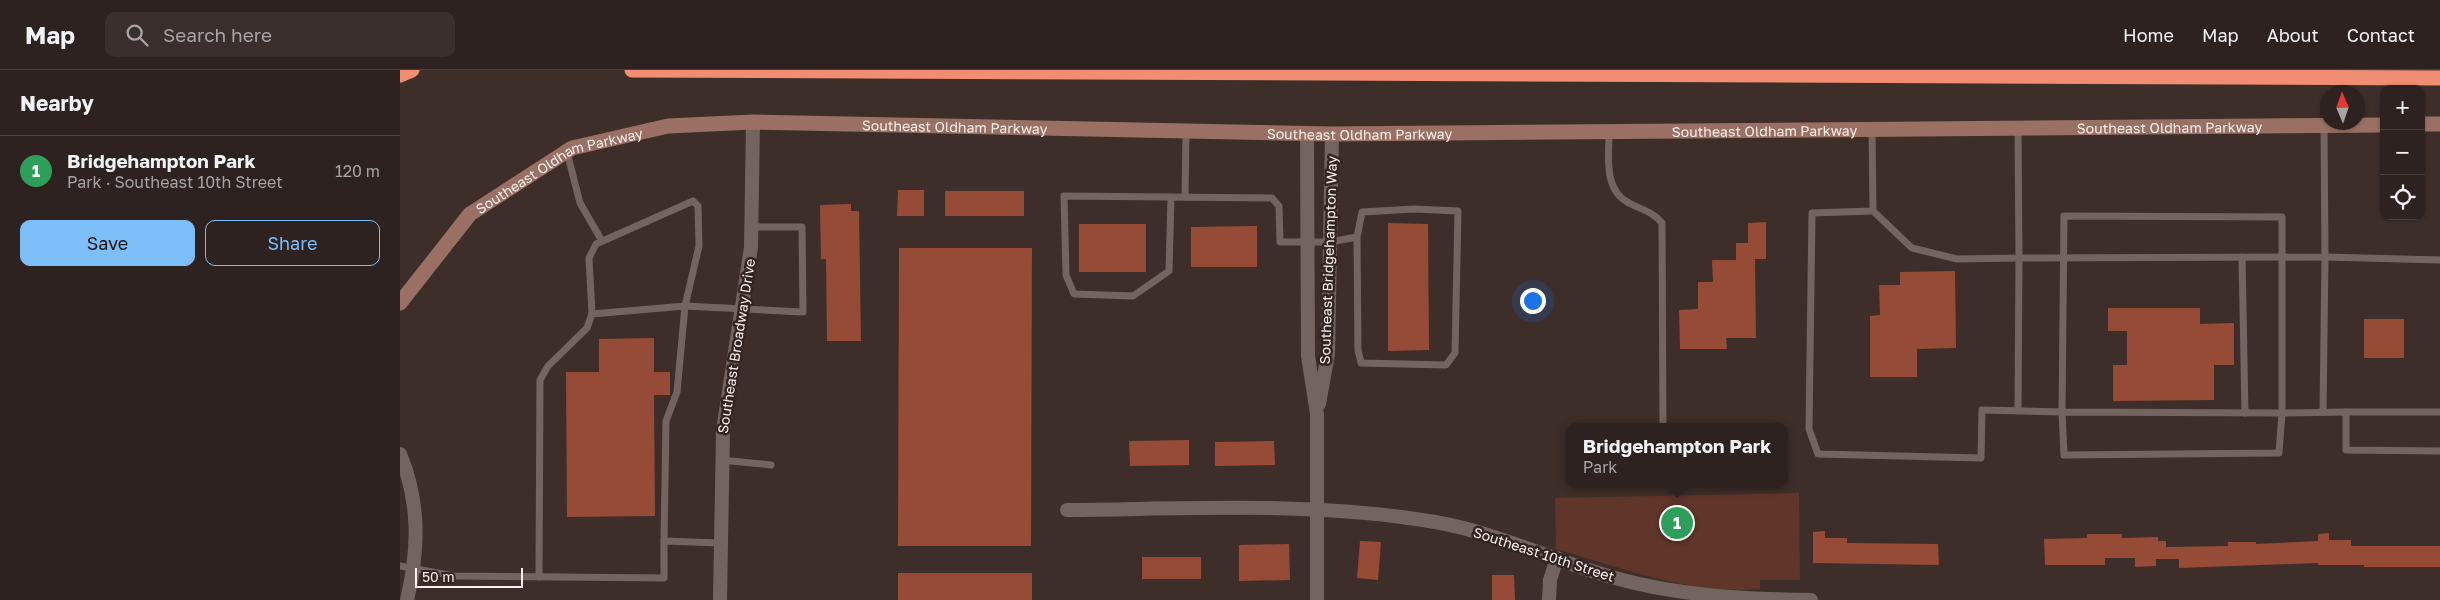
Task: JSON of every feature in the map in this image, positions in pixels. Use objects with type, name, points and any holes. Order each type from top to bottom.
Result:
[{"type":"highway","points":[[400,75],[412,70]]},
{"type":"highway","points":[[632,70],[2440,78]]},
{"type":"street","name":"Southeast Oldham Parkway","points":[[400,304],[470,214],[572,148],[668,126],[753,122],[1332,134],[2320,125]]},
{"type":"street","name":"Southeast Broadway Drive","points":[[720,600],[721,460],[727,394],[751,247],[753,122]]},
{"type":"street","points":[[2425,124],[2440,124]]},
{"type":"street","name":"Southeast Oldham Parkway","points":[[2365,125],[2380,125]]},
{"type":"street","name":"Southeast Bridgehampton Way","points":[[1307,134],[1308,356],[1317,414],[1317,600]]},
{"type":"street","name":"Southeast Bridgehampton Way","points":[[1317,414],[1328,354],[1332,134]]},
{"type":"street","points":[[400,454],[415,504],[417,528],[407,567],[407,600]]},
{"type":"street","name":"Southeast 10th Street","points":[[1067,510],[1317,509],[1369,512],[1437,522],[1511,541],[1614,578],[1656,588],[1750,600],[1811,600]]},
{"type":"street","points":[[1550,600],[1550,580],[1557,558]]},
{"type":"lane","points":[[2018,128],[2018,411]]},
{"type":"lane","points":[[1872,129],[1873,211]]},
{"type":"lane","points":[[2323,412],[2324,130]]},
{"type":"lane","points":[[1185,197],[1186,131]]},
{"type":"lane","points":[[1609,132],[1608,173],[1617,194],[1628,203],[1654,214],[1662,224],[1663,423]]},
{"type":"lane","points":[[567,152],[580,203],[602,241]]},
{"type":"lane","points":[[1171,197],[1169,272],[1133,296],[1074,294],[1066,275],[1064,196],[1185,197],[1272,198],[1279,206],[1280,242],[1330,242],[1357,237]]},
{"type":"lane","points":[[407,567],[454,576],[538,577],[664,578],[666,421],[677,392],[685,306],[699,246],[698,206],[693,201],[596,244],[589,258],[592,314],[587,328],[548,366],[540,380],[538,577]]},
{"type":"lane","points":[[1414,209],[1458,211],[1455,353],[1446,364],[1360,363],[1358,350],[1357,237],[1362,212],[1414,209]]},
{"type":"lane","points":[[2440,260],[2325,257],[1957,259],[1912,248],[1873,211],[1812,213],[1809,429],[1818,454],[1981,458],[1982,410],[2244,413],[2440,412]]},
{"type":"lane","points":[[2064,216],[2282,217],[2283,257],[2282,412],[2279,453],[2064,455],[2062,412],[2062,258],[2064,216]]},
{"type":"lane","points":[[592,314],[685,306],[803,312],[802,227],[752,226]]},
{"type":"lane","points":[[2242,257],[2244,413]]},
{"type":"lane","points":[[2346,412],[2346,450],[2440,451]]},
{"type":"lane","points":[[721,460],[771,464]]},
{"type":"lane","points":[[664,541],[720,542]]},
{"type":"shaded area","points":[[1799,493],[1800,580],[1760,580],[1760,589],[1708,588],[1631,572],[1556,549],[1555,498]]},
{"type":"building","points":[[898,190],[924,190],[924,216],[897,216]]},
{"type":"building","points":[[945,191],[1024,191],[1024,216],[945,216]]},
{"type":"building","points":[[851,204],[851,211],[859,211],[861,341],[827,341],[826,259],[821,259],[820,205]]},
{"type":"building","points":[[1766,222],[1766,259],[1755,259],[1756,338],[1726,338],[1727,349],[1680,349],[1679,310],[1698,309],[1698,282],[1713,282],[1712,260],[1736,260],[1736,243],[1748,243],[1748,223]]},
{"type":"building","points":[[1388,223],[1428,224],[1429,350],[1388,351]]},
{"type":"building","points":[[1079,224],[1146,224],[1146,272],[1079,272]]},
{"type":"building","points":[[1257,226],[1257,267],[1191,267],[1191,227]]},
{"type":"building","points":[[899,248],[1032,248],[1031,546],[898,546]]},
{"type":"building","points":[[1955,271],[1956,348],[1917,349],[1917,377],[1870,377],[1870,316],[1880,315],[1879,285],[1900,285],[1900,272]]},
{"type":"building","points":[[2108,308],[2200,308],[2200,324],[2234,323],[2234,365],[2214,365],[2214,400],[2113,401],[2113,365],[2127,365],[2127,331],[2108,331]]},
{"type":"building","points":[[2364,319],[2404,319],[2404,358],[2364,358]]},
{"type":"building","points":[[654,338],[654,372],[670,372],[670,395],[654,395],[655,516],[567,517],[566,372],[599,372],[599,339]]},
{"type":"building","points":[[1189,440],[1189,465],[1130,466],[1129,441]]},
{"type":"building","points":[[1274,441],[1275,465],[1215,466],[1215,442]]},
{"type":"building","points":[[1825,531],[1825,538],[1847,538],[1847,543],[1938,544],[1939,565],[1813,563],[1813,532]]},
{"type":"building","points":[[2329,533],[2329,540],[2351,540],[2351,546],[2440,546],[2440,567],[2364,567],[2364,565],[2318,565],[2318,563],[2179,568],[2179,559],[2156,559],[2156,566],[2135,567],[2135,558],[2105,558],[2105,565],[2045,565],[2044,539],[2087,538],[2087,534],[2122,534],[2122,538],[2158,537],[2158,541],[2166,541],[2166,547],[2228,546],[2228,542],[2256,542],[2256,544],[2318,541],[2318,534]]},
{"type":"building","points":[[1360,541],[1381,542],[1378,580],[1357,578]]},
{"type":"building","points":[[1289,544],[1290,580],[1239,581],[1239,545]]},
{"type":"building","points":[[1142,557],[1201,557],[1201,579],[1142,579]]},
{"type":"building","points":[[898,573],[1032,573],[1032,600],[898,600]]},
{"type":"building","points":[[1492,575],[1514,575],[1515,600],[1492,600]]},
{"type":"place","name":"Bridgehampton Park","points":[[1677,523]]}]
